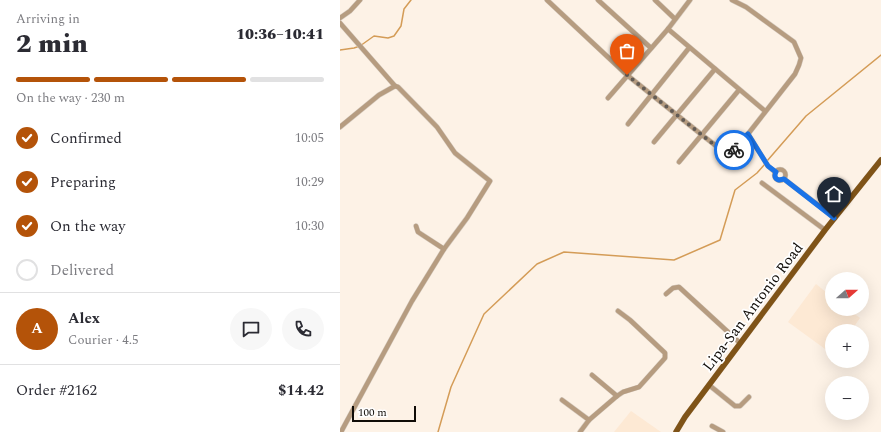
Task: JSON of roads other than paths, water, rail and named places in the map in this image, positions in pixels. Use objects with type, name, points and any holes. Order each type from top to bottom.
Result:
[{"type":"main road","name":"Lipa-San Antonio Road","points":[[676,432],[685,416],[834,218],[881,160]]},
{"type":"street","points":[[340,18],[350,11],[360,0]]},
{"type":"street","points":[[547,0],[627,75],[728,155],[748,134],[795,74],[801,58],[794,42],[746,7],[732,0]]},
{"type":"street","points":[[598,0],[651,48]]},
{"type":"street","points":[[655,0],[675,19]]},
{"type":"street","points":[[608,98],[668,30],[690,0]]},
{"type":"street","points":[[340,23],[395,86],[398,86],[437,127],[455,153],[490,181],[467,218],[444,249],[412,301],[341,432]]},
{"type":"street","points":[[668,30],[765,111]]},
{"type":"street","points":[[628,124],[689,48]]},
{"type":"street","points":[[654,142],[715,69]]},
{"type":"street","points":[[340,127],[379,95],[395,86]]},
{"type":"street","points":[[679,162],[739,90]]},
{"type":"street","points":[[748,134],[768,166],[776,172]]},
{"type":"street","points":[[776,172],[778,170],[783,171],[785,176],[784,179]]},
{"type":"street","points":[[776,172],[774,175],[776,179],[784,179],[834,218]]},
{"type":"street","points":[[762,183],[825,230]]},
{"type":"street","points":[[416,226],[418,232],[444,249]]},
{"type":"street","points":[[666,294],[673,288],[679,287],[740,344]]},
{"type":"street","points":[[580,432],[589,420],[617,396],[623,392],[639,387],[666,355],[630,320],[618,311]]},
{"type":"street","points":[[592,375],[617,396]]},
{"type":"street","points":[[709,386],[735,406],[740,406],[748,397]]},
{"type":"street","points":[[562,400],[589,420]]},
{"type":"street","points":[[712,426],[723,432]]},
{"type":"waterway","points":[[340,50],[360,46],[374,36],[388,38],[394,36],[401,26],[404,9],[411,0]]},
{"type":"waterway","points":[[767,161],[806,116],[881,55]]},
{"type":"waterway","points":[[438,432],[451,387],[484,314],[537,264],[564,252],[674,260],[720,240],[735,190],[757,173],[765,164]]}]
